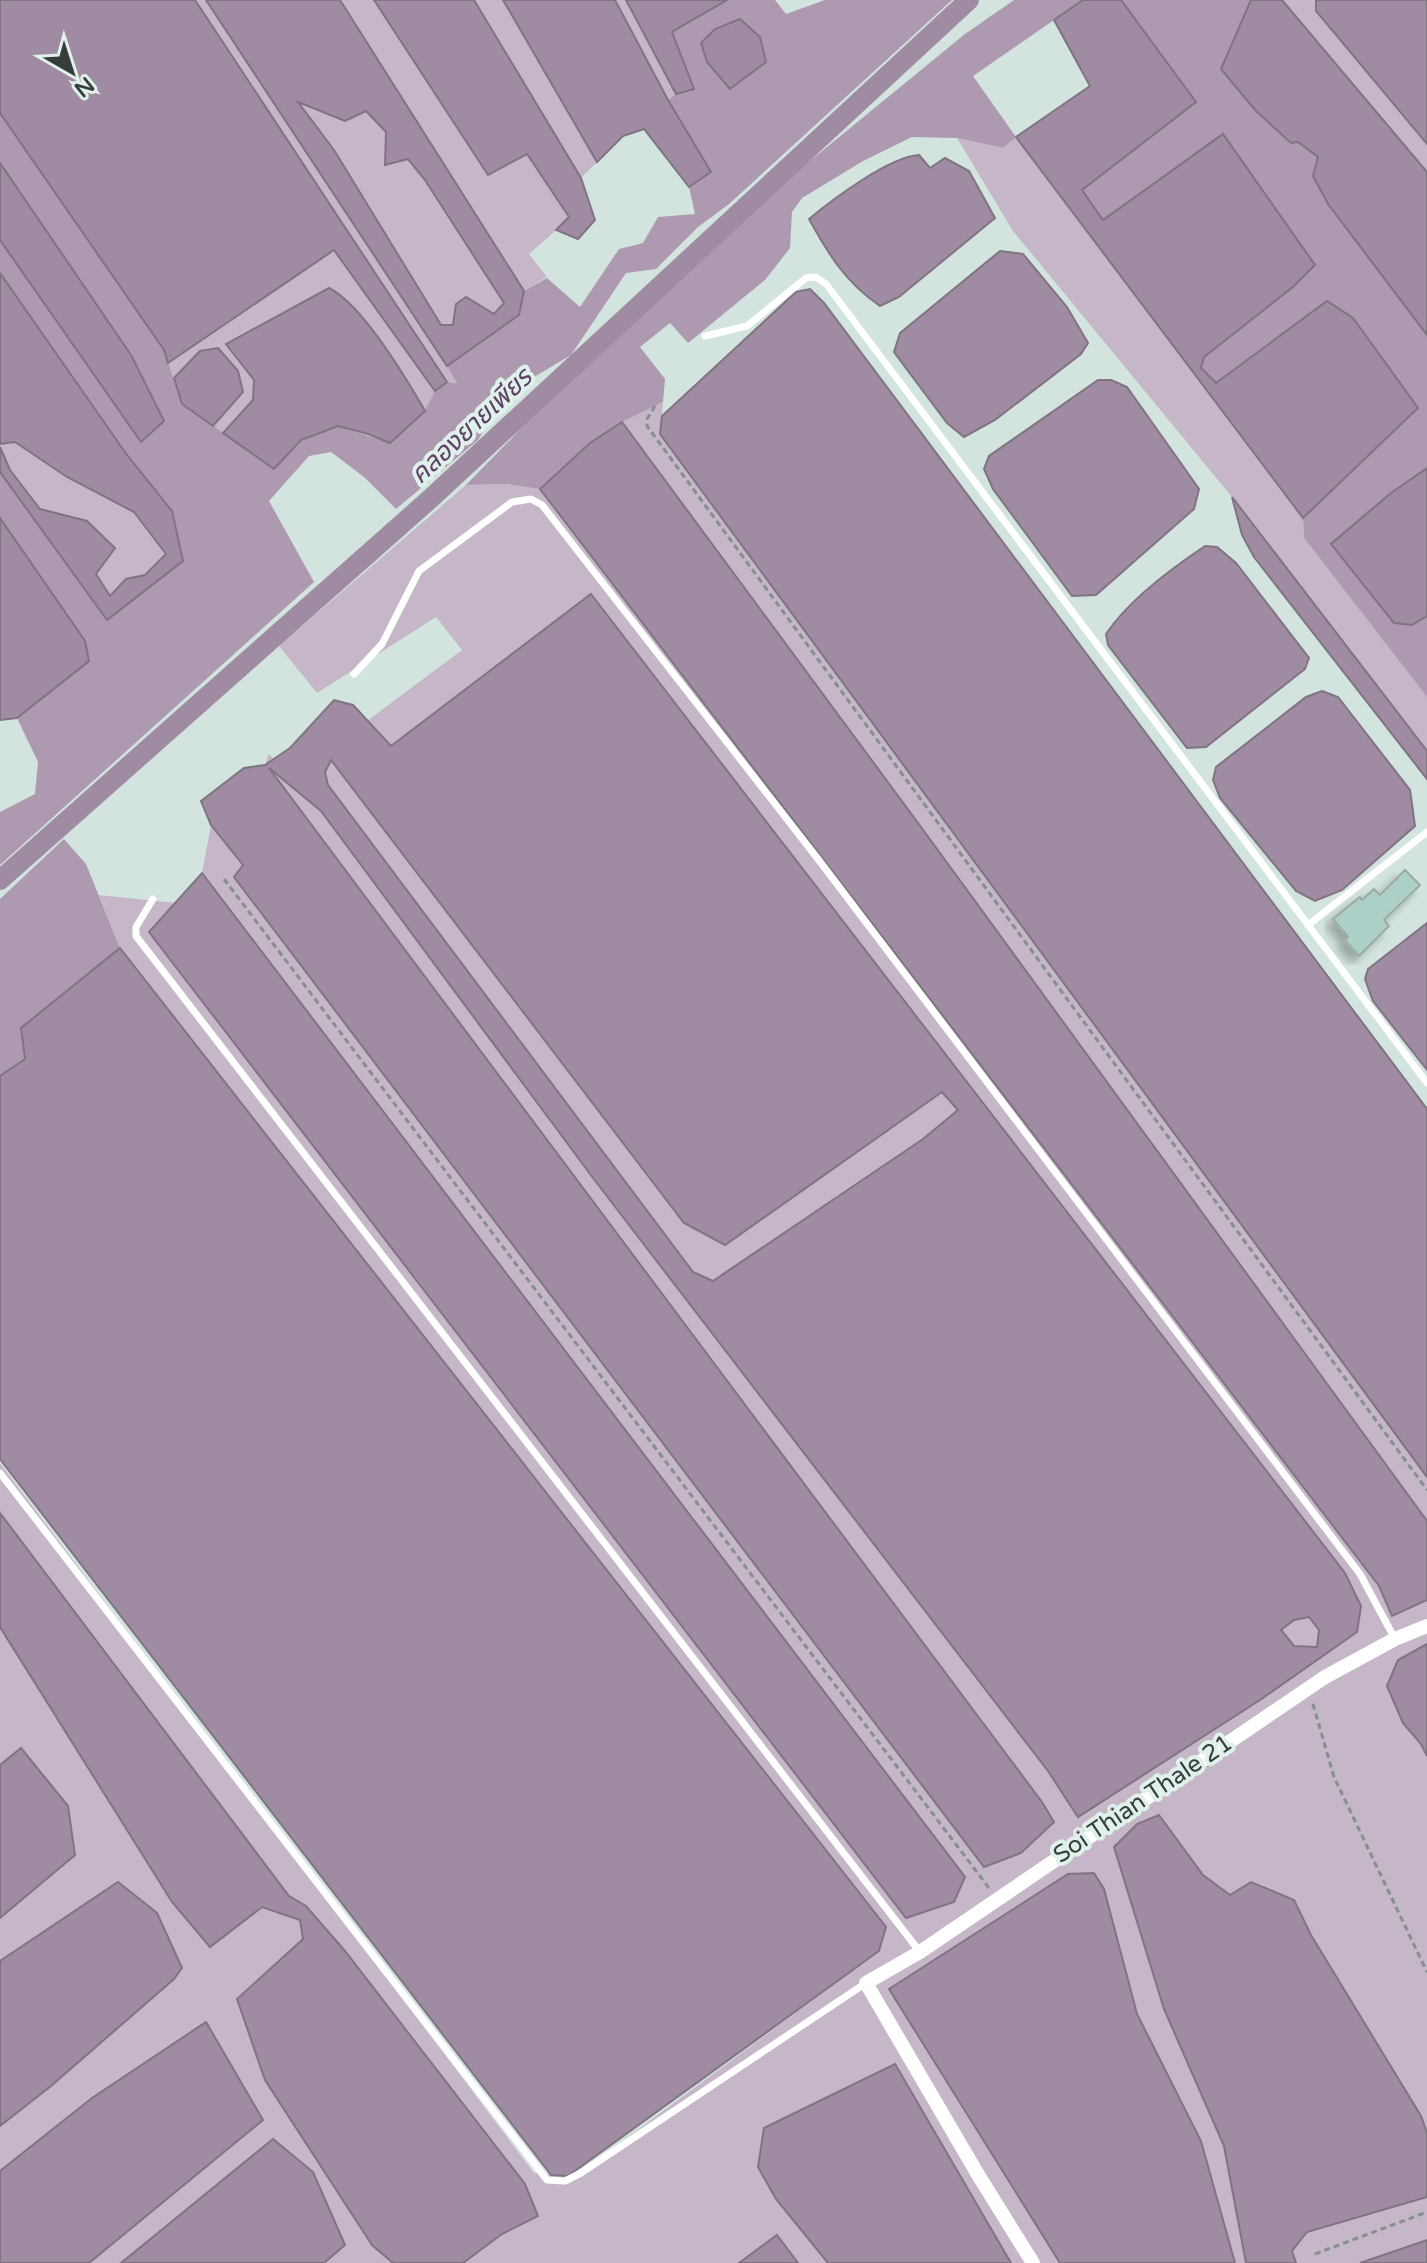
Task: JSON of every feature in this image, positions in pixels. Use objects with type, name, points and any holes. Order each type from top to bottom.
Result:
[{"type":"street","name":"Soi Thian Thale 21","points":[[866,1983],[920,1952],[1309,1689],[1395,1639],[1427,1626]]},
{"type":"street","points":[[866,1983],[1033,2263]]},
{"type":"lane","points":[[705,336],[747,326],[788,289],[806,278],[816,277],[826,284],[1427,1083]]},
{"type":"lane","points":[[354,674],[382,644],[409,586],[425,565],[512,502],[531,499],[542,505],[818,859],[1360,1574],[1395,1639]]},
{"type":"lane","points":[[1308,925],[1427,832]]},
{"type":"lane","points":[[153,899],[136,927],[136,936],[920,1952]]},
{"type":"lane","points":[[0,1473],[547,2180],[565,2181],[581,2173],[866,1983]]},
{"type":"path","points":[[655,406],[647,419],[647,426],[1427,1490]]},
{"type":"path","points":[[224,879],[996,1898]]},
{"type":"path","points":[[1309,1689],[1334,1777],[1427,1972]]},
{"type":"path","points":[[1315,2254],[1427,2212]]},
{"type":"shaded area","points":[[0,0],[195,0],[447,382],[435,391],[334,250],[168,363],[164,350],[0,113]]},
{"type":"shaded area","points":[[195,0],[206,0],[458,383],[447,382]]},
{"type":"shaded area","points":[[206,0],[340,0],[524,291],[519,315],[447,366]],"holes":[[[298,102],[345,121],[366,111],[386,132],[385,165],[408,159],[425,180],[504,303],[494,314],[466,297],[456,304],[453,325],[441,325],[334,150]]]},
{"type":"shaded area","points":[[340,0],[374,0],[488,175],[526,154],[570,218],[529,254],[547,277],[524,291]]},
{"type":"shaded area","points":[[374,0],[474,0],[581,178],[595,220],[578,239],[556,230],[569,217],[527,154],[488,175]]},
{"type":"shaded area","points":[[474,0],[503,0],[597,162],[581,178]]},
{"type":"shaded area","points":[[503,0],[615,0],[668,100],[711,172],[689,187],[644,129],[623,136],[597,162]]},
{"type":"shaded area","points":[[615,0],[626,0],[676,94],[668,100]]},
{"type":"shaded area","points":[[626,0],[727,0],[672,32],[694,89],[676,94]]},
{"type":"shaded area","points":[[727,0],[775,0],[786,14],[825,0],[952,0],[729,204],[698,227],[656,269],[626,273],[571,355],[507,393],[478,440],[396,509],[364,477],[331,452],[309,456],[269,501],[314,582],[0,865],[0,812],[35,794],[38,762],[17,718],[89,661],[85,641],[0,518],[0,472],[106,620],[183,561],[172,511],[127,455],[0,273],[0,240],[141,442],[131,355],[0,163],[0,113],[164,350],[182,404],[274,468],[301,440],[338,426],[390,443],[424,412],[435,391],[447,382],[457,383],[447,366],[519,315],[524,291],[547,278],[580,307],[619,249],[643,243],[658,217],[695,214],[689,187],[711,171],[668,100],[676,94],[694,89],[672,32]]},
{"type":"shaded area","points":[[1014,0],[1083,0],[973,76],[1016,137],[1003,148],[957,138],[912,137],[863,161],[802,198],[792,212],[790,248],[765,280],[688,343],[670,323],[640,347],[665,379],[663,402],[622,422],[591,443],[540,489],[506,484],[466,485],[581,367],[662,297],[772,192],[965,34]]},
{"type":"shaded area","points":[[1083,0],[1121,0],[1196,102],[1082,190],[1103,220],[1223,134],[1315,265],[1293,287],[1204,357],[1201,368],[1216,383],[1327,301],[1353,318],[1418,408],[1303,518],[1016,137],[1090,86],[1054,20]]},
{"type":"shaded area","points":[[1121,0],[1251,0],[1221,69],[1256,111],[1290,143],[1297,142],[1319,157],[1328,204],[1427,335],[1427,468],[1391,493],[1412,625],[1427,616],[1427,697],[1304,538],[1303,518],[1417,408],[1353,318],[1216,383],[1201,368],[1204,357],[1293,287],[1103,221],[1081,190],[1195,102]]},
{"type":"shaded area","points":[[1251,0],[1282,0],[1427,172],[1427,335],[1328,204],[1313,176],[1318,157],[1298,142],[1291,143],[1256,111],[1221,69]]},
{"type":"shaded area","points":[[1282,0],[1316,0],[1316,11],[1427,144],[1427,172]]},
{"type":"shaded area","points":[[1316,0],[1427,0],[1427,144],[1316,11]]},
{"type":"shaded area","points":[[740,19],[760,37],[766,62],[730,89],[707,62],[701,43],[715,29]]},
{"type":"shaded area","points":[[297,101],[345,121],[366,110],[386,132],[385,165],[408,159],[425,180],[504,303],[494,314],[456,304],[453,326],[441,325],[334,150]]},
{"type":"shaded area","points":[[1016,137],[1303,518],[1304,538],[1427,697],[1427,751],[1232,497],[1013,231],[957,138],[1003,148]]},
{"type":"shaded area","points":[[919,155],[930,168],[945,158],[969,171],[995,218],[899,297],[880,306],[839,267],[809,219],[877,171]]},
{"type":"shaded area","points":[[0,163],[131,355],[164,421],[141,442],[0,240]]},
{"type":"shaded area","points":[[334,250],[435,391],[424,412],[407,379],[342,295],[226,344],[254,379],[253,400],[223,433],[213,426],[242,392],[238,371],[218,348],[200,351],[174,378],[168,363]]},
{"type":"shaded area","points":[[1000,251],[1023,254],[1067,307],[1088,343],[1081,354],[995,420],[964,437],[947,423],[894,352],[900,333]]},
{"type":"shaded area","points":[[0,273],[127,455],[172,511],[183,561],[107,620],[0,472],[0,447],[10,470],[40,509],[87,521],[115,548],[96,574],[110,596],[126,579],[145,575],[166,554],[134,512],[67,477],[15,442],[0,444]]},
{"type":"shaded area","points":[[329,288],[342,297],[369,326],[425,411],[390,443],[338,426],[301,440],[274,469],[223,433],[253,400],[254,380],[226,344]]},
{"type":"shaded area","points":[[810,289],[824,303],[1427,1109],[1427,1477],[660,434],[662,416],[796,292]]},
{"type":"shaded area","points":[[218,348],[238,371],[243,392],[213,426],[182,404],[174,378],[200,351]]},
{"type":"shaded area","points":[[1098,380],[1111,380],[1127,387],[1199,489],[1194,509],[1096,595],[1072,596],[993,489],[984,469],[989,456]]},
{"type":"shaded area","points":[[663,402],[660,435],[1427,1477],[1427,1521],[622,422]]},
{"type":"shaded area","points":[[622,422],[1427,1521],[1427,1600],[1392,1616],[1379,1586],[540,489],[590,443]]},
{"type":"shaded area","points":[[15,442],[134,512],[166,555],[145,575],[126,579],[110,596],[96,574],[115,548],[87,521],[40,509],[10,470],[0,447],[0,444]]},
{"type":"shaded area","points":[[1427,468],[1427,616],[1412,625],[1394,623],[1331,544],[1391,493]]},
{"type":"shaded area","points":[[506,484],[540,489],[1379,1586],[1392,1616],[1427,1600],[1427,1644],[1398,1660],[1403,1723],[1427,1756],[1427,2133],[1421,2116],[1311,1935],[1294,1900],[1230,1895],[1203,1875],[1158,1815],[1164,2009],[1224,2146],[1246,2263],[1235,2263],[1201,2141],[1137,2014],[1104,1889],[1094,1873],[1068,1874],[889,1989],[1060,2263],[1011,2263],[895,2064],[758,2167],[776,2199],[828,2263],[798,2263],[777,2235],[739,2263],[463,2263],[502,2234],[538,2216],[525,2184],[306,1906],[289,1896],[0,1513],[0,1463],[534,2173],[574,2177],[879,1951],[885,1926],[120,948],[99,895],[175,903],[149,932],[965,1877],[202,873],[211,825],[244,865],[234,878],[983,1867],[1042,1802],[265,765],[269,754],[321,811],[593,1178],[1048,1771],[1078,1816],[1260,1700],[1357,1632],[590,594],[390,747],[367,721],[462,650],[436,617],[317,693],[279,646],[466,485]]},
{"type":"shaded area","points":[[1232,497],[1427,751],[1427,779],[1254,557],[1242,535]]},
{"type":"shaded area","points":[[0,518],[85,641],[89,661],[17,718],[0,720]]},
{"type":"shaded area","points":[[1205,546],[1217,547],[1236,563],[1309,658],[1305,669],[1206,747],[1187,748],[1108,645],[1106,634],[1138,597]]},
{"type":"shaded area","points":[[591,594],[1345,1573],[1361,1606],[1357,1632],[1260,1700],[1078,1817],[1048,1771],[593,1178],[321,811],[269,768],[1042,1802],[1054,1822],[1021,1853],[984,1867],[234,877],[243,865],[211,825],[201,801],[244,768],[265,765],[290,748],[334,700],[353,705],[391,746]],"holes":[[[331,760],[684,1223],[725,1245],[942,1092],[958,1110],[923,1139],[713,1281],[693,1272],[328,785],[325,772]],[[1309,1617],[1319,1630],[1317,1647],[1294,1646],[1281,1630],[1294,1620]]]},
{"type":"shaded area","points":[[1322,691],[1338,697],[1410,790],[1415,826],[1342,890],[1315,901],[1296,891],[1220,798],[1213,780],[1216,767],[1306,697]]},
{"type":"shaded area","points":[[332,759],[684,1223],[725,1245],[943,1092],[959,1110],[923,1139],[713,1281],[693,1272],[328,785],[325,772]]},
{"type":"shaded area","points":[[64,839],[86,864],[120,948],[21,1028],[25,1059],[0,1076],[0,899]]},
{"type":"shaded area","points":[[202,873],[965,1877],[954,1902],[906,1918],[149,932]]},
{"type":"shaded area","points":[[1427,923],[1427,1070],[1373,1001],[1365,979],[1368,969]]},
{"type":"shaded area","points":[[120,948],[886,1927],[879,1951],[568,2176],[551,2175],[0,1459],[0,1076],[25,1059],[21,1028]]},
{"type":"shaded area","points":[[0,1513],[289,1896],[306,1906],[345,1951],[525,2184],[538,2216],[502,2234],[463,2263],[393,2263],[372,2245],[265,2080],[237,1999],[303,1939],[300,1920],[262,1907],[210,1947],[172,1902],[0,1627]]},
{"type":"shaded area","points":[[1309,1617],[1319,1630],[1317,1648],[1294,1646],[1281,1630],[1294,1620]]},
{"type":"shaded area","points":[[0,1627],[172,1902],[210,1947],[262,1907],[299,1920],[304,1939],[265,2080],[372,2245],[393,2263],[324,2263],[345,2245],[273,2139],[121,2263],[89,2263],[263,2120],[92,2098],[0,2171],[0,2126],[174,1979],[118,1882],[0,1961],[0,1918],[75,1854],[20,1748],[0,1765]]},
{"type":"shaded area","points":[[1427,1644],[1427,1756],[1403,1723],[1387,1686],[1398,1660]]},
{"type":"shaded area","points":[[21,1748],[68,1806],[75,1855],[0,1918],[0,1765]]},
{"type":"shaded area","points":[[1159,1815],[1203,1875],[1230,1895],[1251,1882],[1294,1900],[1311,1935],[1421,2116],[1427,2133],[1427,2197],[1307,2232],[1292,2251],[1296,2263],[1246,2263],[1224,2146],[1164,2009],[1114,1847],[1137,1824]]},
{"type":"shaded area","points":[[1094,1873],[1104,1889],[1137,2014],[1201,2141],[1235,2263],[1060,2263],[889,1989],[1068,1874]]},
{"type":"shaded area","points":[[118,1882],[157,1913],[182,1968],[174,1979],[51,2086],[0,2126],[0,1961]]},
{"type":"shaded area","points":[[206,2022],[263,2120],[89,2263],[0,2263],[0,2171],[92,2098]]},
{"type":"shaded area","points":[[895,2064],[1011,2263],[828,2263],[776,2199],[758,2167],[764,2128]]},
{"type":"shaded area","points":[[273,2139],[313,2172],[345,2245],[324,2263],[121,2263]]},
{"type":"shaded area","points":[[1427,2197],[1427,2240],[1360,2263],[1296,2263],[1292,2251],[1307,2232]]},
{"type":"shaded area","points":[[777,2235],[798,2263],[739,2263]]},
{"type":"shaded area","points":[[1427,2240],[1427,2263],[1360,2263]]},
{"type":"building","points":[[1405,870],[1420,885],[1384,920],[1389,926],[1359,956],[1345,941],[1348,937],[1333,919],[1374,889],[1380,895]]},
{"type":"waterway","name":"คลองยายเพียร","points":[[0,880],[430,499],[969,0]]}]
